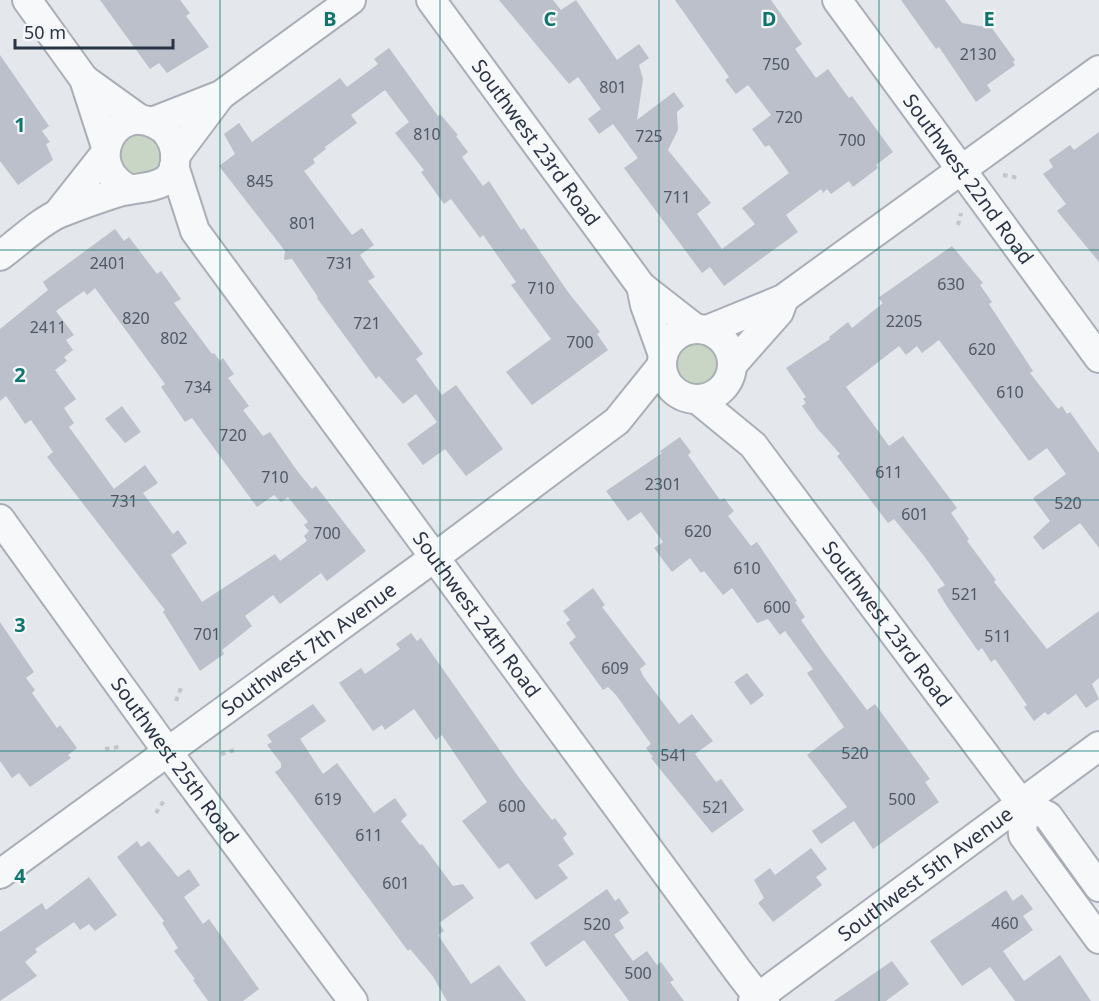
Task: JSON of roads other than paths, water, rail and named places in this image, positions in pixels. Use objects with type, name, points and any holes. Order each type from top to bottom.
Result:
[{"type":"street","points":[[27,0],[84,79],[111,176],[135,190]]},
{"type":"street","points":[[0,256],[58,214],[105,151],[115,130],[132,121],[146,121],[221,95],[351,0]]},
{"type":"street","name":"Southwest 23rd Road","points":[[431,0],[641,286],[701,329]]},
{"type":"street","name":"Southwest 22nd Road","points":[[837,0],[1099,358]]},
{"type":"street","points":[[783,299],[779,312],[732,369],[719,393],[691,398],[668,385],[662,360],[672,339],[687,330],[701,329],[783,299],[1099,70]]},
{"type":"street","points":[[84,79],[169,135],[174,161]]},
{"type":"street","points":[[58,214],[161,183],[221,95]]},
{"type":"street","name":"Southwest 24th Road","points":[[174,161],[195,231]]},
{"type":"street","name":"Southwest 24th Road","points":[[135,190],[195,231],[758,1000]]},
{"type":"street","name":"Southwest 23rd Road","points":[[641,286],[662,360]]},
{"type":"street","points":[[701,329],[726,342],[732,369]]},
{"type":"street","name":"Southwest 7th Avenue","points":[[0,874],[435,557],[617,421],[662,360]]},
{"type":"street","name":"Southwest 23rd Road","points":[[732,369],[753,445]]},
{"type":"street","name":"Southwest 23rd Road","points":[[691,398],[753,445],[1021,803],[1048,816],[1099,887]]},
{"type":"street","name":"Southwest 7th Avenue","points":[[617,421],[691,398]]},
{"type":"street","name":"Southwest 25th Road","points":[[0,519],[167,751],[352,1001]]},
{"type":"street","name":"Southwest 5th Avenue","points":[[758,1000],[1099,746]]},
{"type":"street","points":[[1021,803],[1023,835],[1099,939]]}]
